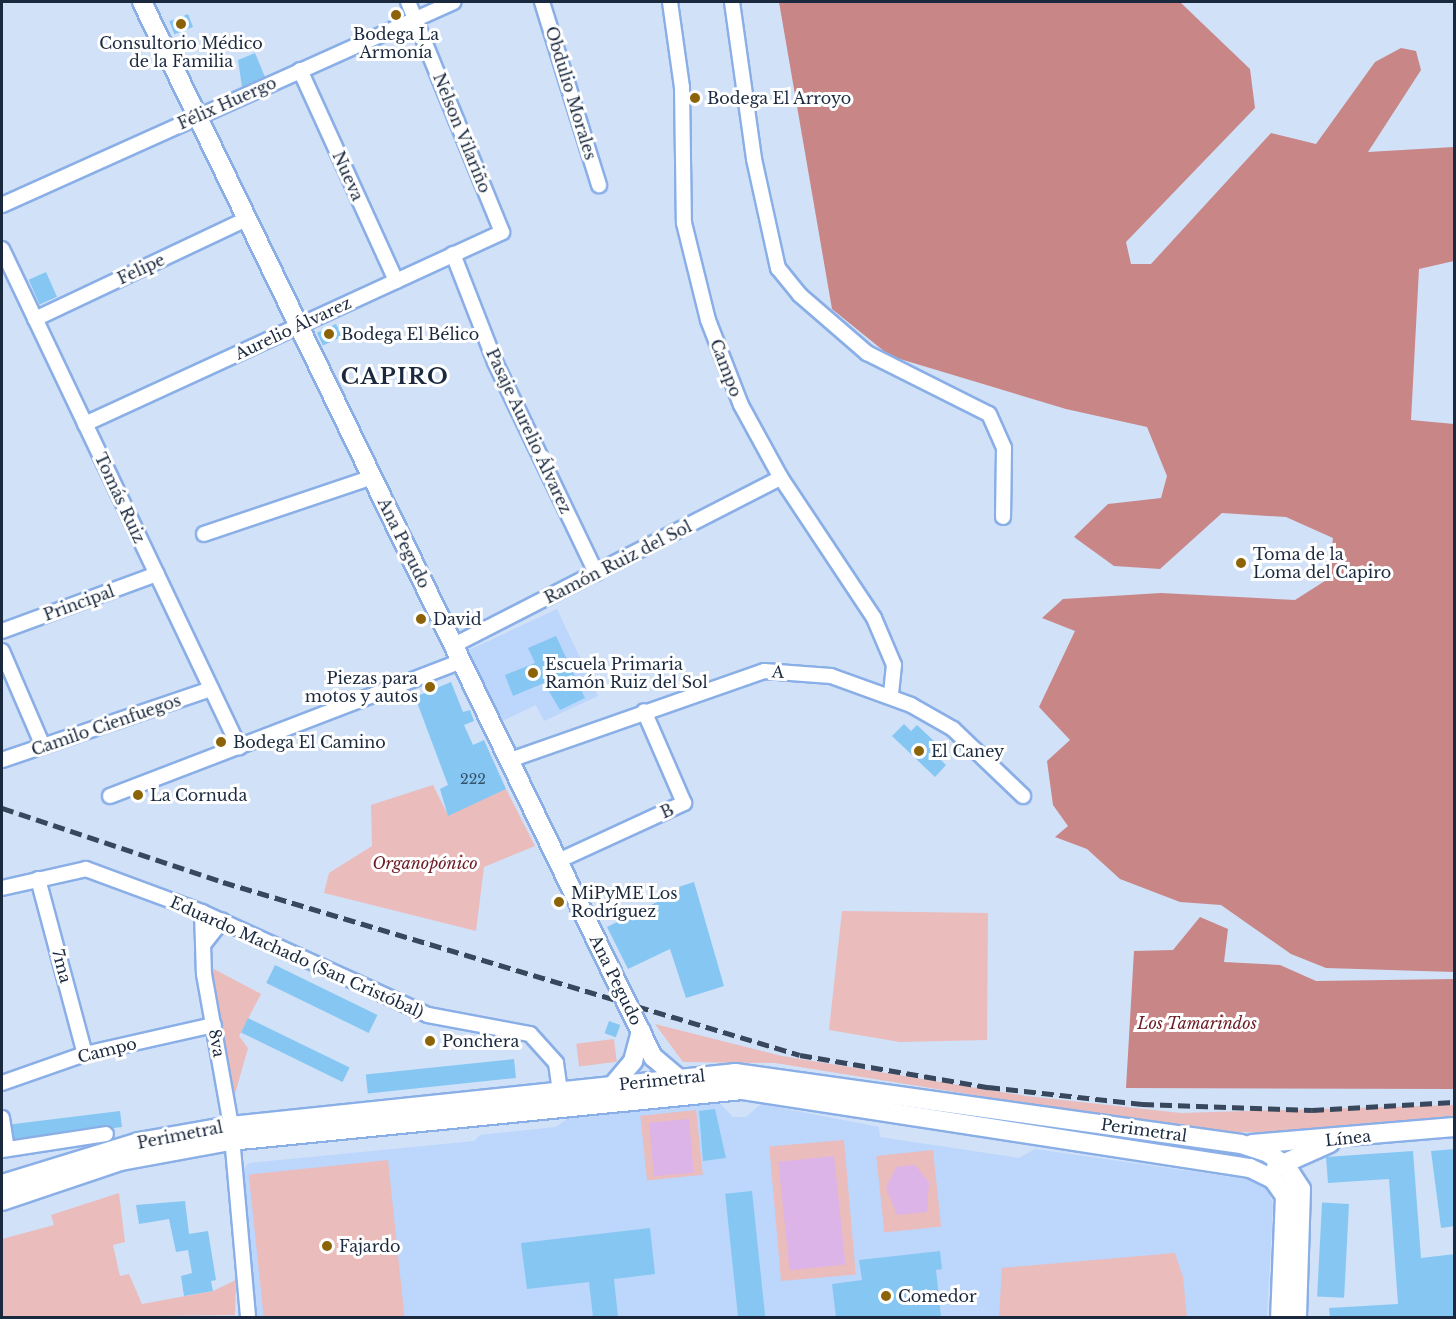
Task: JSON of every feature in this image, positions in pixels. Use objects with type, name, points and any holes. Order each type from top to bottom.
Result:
[{"type":"main road","name":"Ana Pegudo","points":[[142,2],[653,1057],[676,1078]]},
{"type":"main road","points":[[614,1084],[633,1061],[641,1031]]},
{"type":"main road","points":[[627,1101],[649,1081],[653,1057]]},
{"type":"main road","name":"Perimetral","points":[[2,1201],[121,1161],[230,1133],[560,1090],[735,1073],[1241,1144],[1298,1156]]},
{"type":"main road","points":[[676,1078],[707,1092]]},
{"type":"main road","name":"Perimetral","points":[[2,1184],[139,1142],[743,1090],[1250,1168],[1273,1179],[1293,1193]]},
{"type":"main road","name":"Línea","points":[[1241,1144],[1298,1156],[1340,1138],[1455,1127]]},
{"type":"main road","points":[[1280,1317],[1298,1156]]},
{"type":"main road","name":"Perimetral","points":[[1250,1168],[1298,1156]]},
{"type":"main road","points":[[1293,1193],[1297,1317]]},
{"type":"street","name":"Nelson Vilariño","points":[[408,2],[502,232]]},
{"type":"street","name":"Félix Huergo","points":[[2,205],[453,2]]},
{"type":"street","name":"Obdulio Morales","points":[[542,2],[599,185]]},
{"type":"street","name":"Campo","points":[[670,2],[682,87],[684,223],[691,262],[723,364],[781,478],[874,618],[894,665],[891,695]]},
{"type":"street","points":[[732,2],[754,159],[778,268],[800,295],[867,353],[989,414],[1004,448],[1003,517]]},
{"type":"street","name":"Nueva","points":[[300,70],[396,281]]},
{"type":"street","name":"Felipe","points":[[35,319],[248,219]]},
{"type":"street","name":"Aurelio Álvarez","points":[[85,424],[502,232]]},
{"type":"street","name":"Tomás Ruiz","points":[[2,249],[239,747]]},
{"type":"street","name":"Pasaje Aurelio Álvarez","points":[[453,255],[495,362],[596,573]]},
{"type":"street","points":[[204,534],[372,477]]},
{"type":"street","name":"Ramón Ruiz del Sol","points":[[110,796],[239,747],[458,653],[596,573],[781,478]]},
{"type":"street","name":"Principal","points":[[2,631],[157,574]]},
{"type":"street","points":[[2,651],[43,746]]},
{"type":"street","name":"A","points":[[510,760],[644,711],[764,671],[831,676],[891,695],[953,729],[1023,796]]},
{"type":"street","name":"Camilo Cienfuegos","points":[[2,760],[211,689]]},
{"type":"street","name":"B","points":[[558,861],[684,803],[644,711]]},
{"type":"street","name":"Eduardo Machado (San Cristóbal)","points":[[2,888],[86,869],[202,912],[428,1015],[530,1034],[556,1063],[560,1090]]},
{"type":"street","name":"7ma","points":[[38,879],[85,1053]]},
{"type":"street","name":"8va","points":[[202,912],[203,945],[230,1133],[247,1317]]},
{"type":"street","points":[[203,945],[222,921]]},
{"type":"street","name":"Campo","points":[[2,1083],[85,1053],[214,1025]]},
{"type":"street","points":[[2,1118],[4,1149],[106,1134]]},
{"type":"shaded area","name":"Escuela Primaria Ramón Ruiz del Sol","points":[[557,609],[598,696],[544,721],[536,705],[502,721],[469,650]]},
{"type":"shaded area","points":[[718,1101],[733,1117],[746,1117],[761,1104],[879,1127],[880,1137],[1019,1158],[1035,1149],[1252,1180],[1267,1188],[1273,1205],[1267,1317],[252,1317],[238,1175],[249,1163],[474,1141],[480,1135],[556,1127],[571,1116]]},
{"type":"shaded area","points":[[689,1119],[694,1173],[654,1176],[649,1122]]},
{"type":"shaded area","points":[[834,1156],[845,1264],[790,1270],[778,1162]]},
{"type":"shaded area","points":[[915,1165],[929,1182],[927,1212],[897,1215],[886,1188],[896,1167]]},
{"type":"green space","points":[[779,2],[1180,2],[1250,69],[1255,108],[1126,242],[1131,264],[1151,264],[1271,133],[1316,144],[1375,62],[1401,48],[1416,51],[1421,70],[1368,152],[1454,147],[1454,261],[1419,269],[1411,420],[1454,424],[1454,972],[1326,968],[1291,954],[1221,905],[1180,902],[1120,879],[1087,849],[1055,837],[1068,826],[1053,805],[1047,761],[1070,740],[1039,707],[1075,631],[1042,618],[1063,599],[1161,593],[1295,600],[1328,579],[1333,538],[1286,517],[1222,513],[1160,569],[1114,566],[1074,537],[1108,504],[1161,498],[1167,476],[1147,427],[1066,409],[890,356],[832,309]]},
{"type":"green space","name":"Organopónico","points":[[433,785],[448,815],[506,789],[535,846],[484,867],[476,931],[324,893],[329,873],[372,846],[371,805]]},
{"type":"green space","points":[[842,911],[988,913],[987,1040],[900,1042],[829,1030]]},
{"type":"green space","name":"Los Tamarindos","points":[[1200,917],[1228,929],[1224,962],[1280,965],[1316,981],[1454,979],[1454,1089],[1126,1088],[1134,951],[1173,950]]},
{"type":"green space","points":[[210,967],[261,994],[239,1036],[248,1048],[233,1101]]},
{"type":"green space","points":[[655,1024],[782,1056],[1026,1096],[1181,1113],[1454,1105],[1454,1118],[1282,1133],[1200,1131],[775,1063],[683,1062]]},
{"type":"green space","points":[[614,1039],[617,1062],[579,1066],[576,1044]]},
{"type":"green space","points":[[696,1110],[703,1175],[647,1180],[640,1116]]},
{"type":"green space","points":[[844,1140],[856,1274],[781,1281],[769,1147]]},
{"type":"green space","points":[[933,1150],[941,1227],[884,1233],[876,1156]]},
{"type":"green space","name":"Fajardo","points":[[388,1160],[405,1317],[264,1318],[249,1175]]},
{"type":"green space","points":[[119,1193],[125,1242],[113,1245],[120,1276],[129,1274],[142,1304],[213,1291],[236,1280],[235,1315],[2,1318],[2,1239],[54,1225],[51,1215]]},
{"type":"green space","points":[[1175,1253],[1183,1277],[1187,1317],[999,1317],[1002,1268]]},
{"type":"building","name":"Consultorio Médico de la Familia","points":[[188,14],[193,27],[174,34],[169,21]]},
{"type":"building","points":[[255,53],[265,77],[242,87],[238,60]]},
{"type":"building","points":[[46,272],[57,297],[40,304],[29,280]]},
{"type":"building","name":"Bodega El Bélico","points":[[336,324],[342,337],[323,346],[317,333]]},
{"type":"building","points":[[556,636],[585,698],[560,710],[544,683],[513,696],[505,675],[535,663],[528,648]]},
{"type":"building","points":[[451,682],[463,712],[470,710],[474,721],[464,725],[473,745],[484,740],[506,789],[448,816],[440,789],[448,785],[415,697]]},
{"type":"building","name":"El Caney","points":[[904,724],[911,731],[917,725],[936,743],[930,749],[946,765],[935,777],[892,736]]},
{"type":"building","points":[[694,882],[724,986],[686,998],[670,949],[628,969],[607,927],[659,901],[657,894]]},
{"type":"building","points":[[275,965],[377,1015],[369,1033],[266,983]]},
{"type":"building","points":[[248,1018],[350,1068],[343,1082],[241,1032]]},
{"type":"building","points":[[609,1021],[620,1025],[616,1037],[605,1033]]},
{"type":"building","points":[[514,1059],[516,1078],[368,1093],[366,1075]]},
{"type":"building","points":[[715,1109],[726,1158],[703,1161],[699,1111]]},
{"type":"building","points":[[120,1111],[122,1127],[14,1140],[12,1124]]},
{"type":"building","points":[[1455,1149],[1455,1226],[1441,1228],[1431,1151]]},
{"type":"building","points":[[1413,1151],[1421,1258],[1455,1254],[1455,1316],[1330,1317],[1329,1308],[1398,1304],[1389,1179],[1328,1183],[1326,1157]]},
{"type":"building","points":[[752,1191],[765,1317],[738,1318],[725,1194]]},
{"type":"building","points":[[185,1201],[189,1234],[208,1231],[216,1280],[211,1281],[213,1291],[184,1296],[181,1276],[192,1273],[188,1250],[176,1252],[169,1219],[139,1224],[136,1205]]},
{"type":"building","points":[[1322,1203],[1349,1204],[1344,1298],[1317,1296]]},
{"type":"building","points":[[650,1228],[655,1274],[614,1279],[618,1317],[593,1317],[589,1282],[527,1289],[521,1243]]},
{"type":"building","name":"Comedor","points":[[940,1251],[942,1269],[936,1270],[941,1317],[836,1317],[832,1284],[862,1280],[859,1260]]},
{"type":"railway","points":[[2,808],[223,882],[800,1055],[988,1087],[1142,1104],[1312,1110],[1454,1102]]},
{"type":"place","name":"Bodega La Armonía","points":[[396,15]]},
{"type":"place","name":"Consultorio Médico de la Familia","points":[[181,24]]},
{"type":"place","name":"Bodega El Arroyo","points":[[695,98]]},
{"type":"place","name":"Bodega El Bélico","points":[[329,334]]},
{"type":"place","name":"Toma de la Loma del Capiro","points":[[1241,563]]},
{"type":"place","name":"David","points":[[421,619]]},
{"type":"place","name":"Escuela Primaria Ramón Ruiz del Sol","points":[[533,673]]},
{"type":"place","name":"Piezas para motos y autos","points":[[430,687]]},
{"type":"place","name":"Bodega El Camino","points":[[221,742]]},
{"type":"place","name":"El Caney","points":[[919,751]]},
{"type":"place","name":"La Cornuda","points":[[138,795]]},
{"type":"place","name":"MiPyME Los Rodríguez","points":[[559,902]]},
{"type":"place","name":"Ponchera","points":[[430,1041]]},
{"type":"place","name":"Fajardo","points":[[327,1246]]},
{"type":"place","name":"Comedor","points":[[886,1296]]},
{"type":"district","name":"CAPIRO","points":[[395,377]]}]
